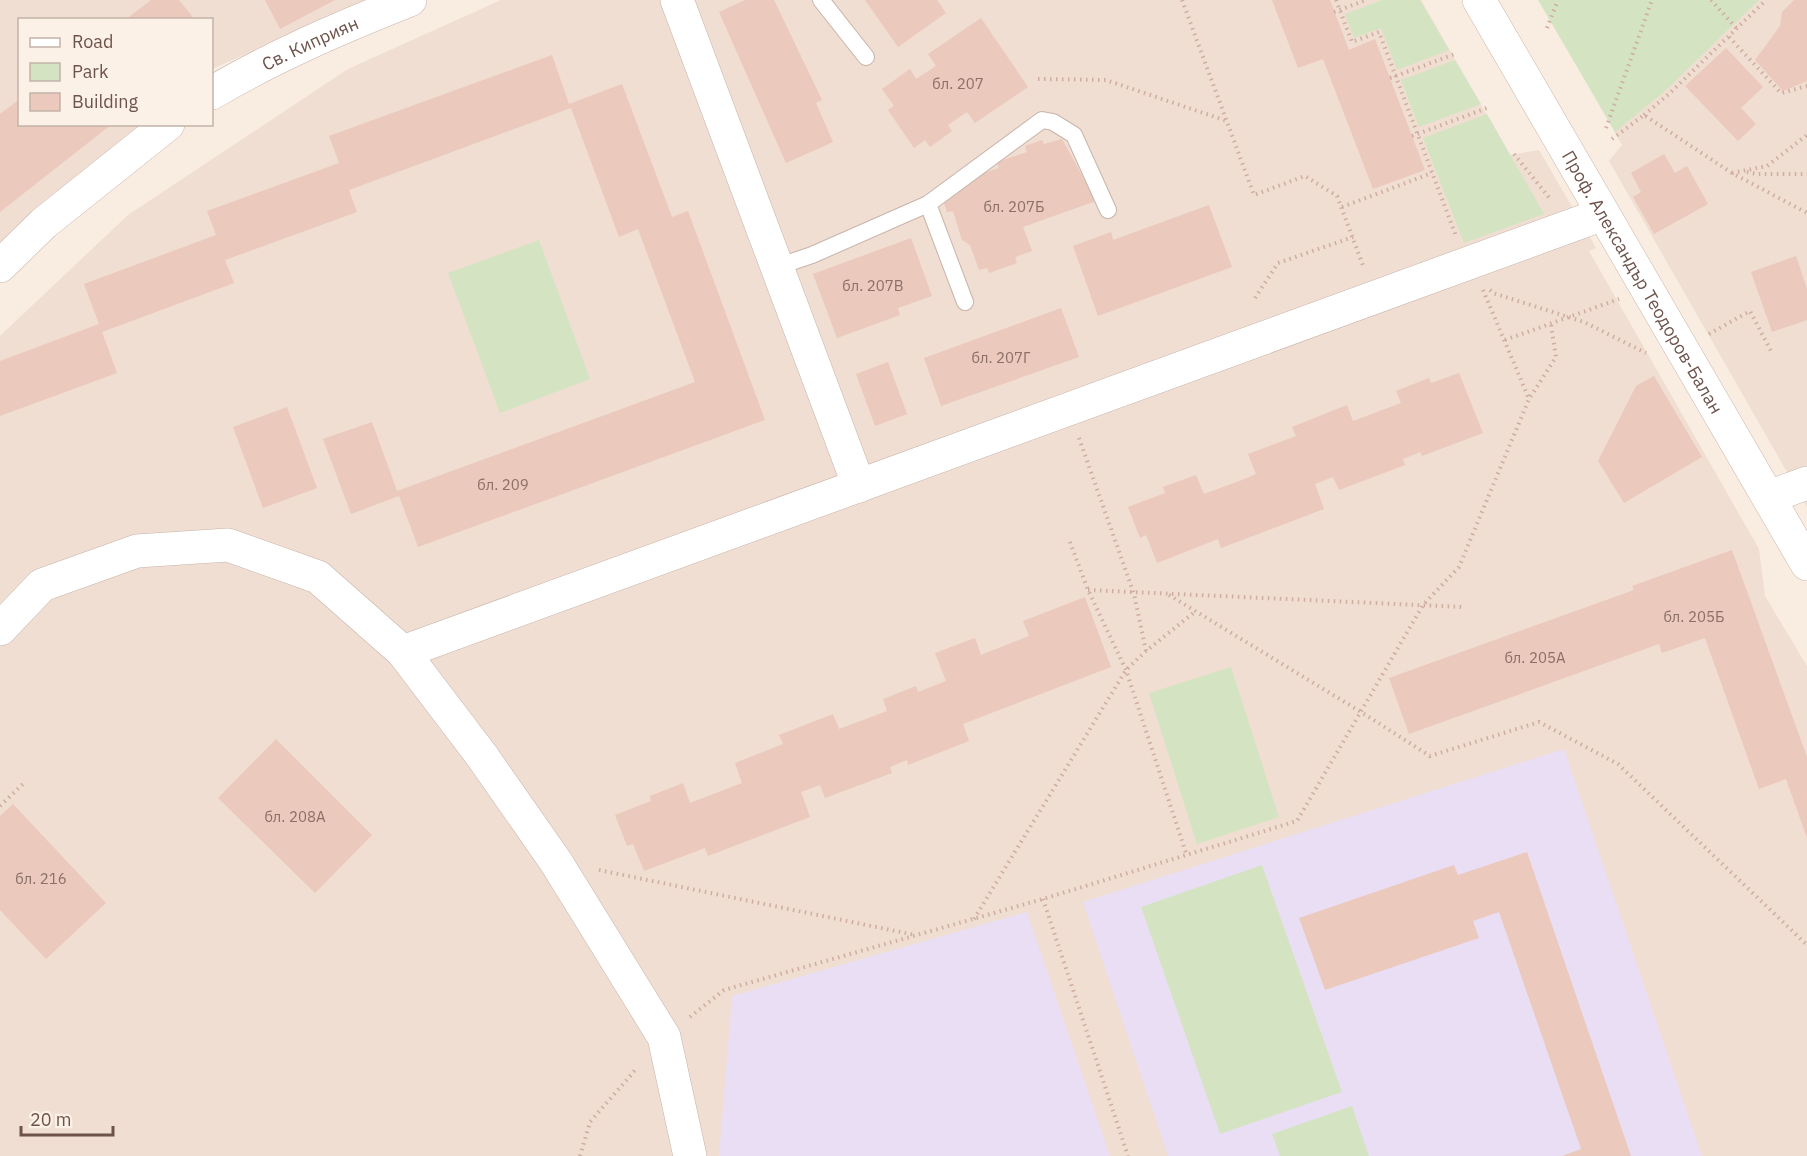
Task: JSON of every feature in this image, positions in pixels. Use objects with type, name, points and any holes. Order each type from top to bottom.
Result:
[{"type":"street","name":"Св. Киприян","points":[[213,92],[250,70],[357,21],[410,0]]},
{"type":"street","points":[[677,0],[859,486]]},
{"type":"street","name":"Проф. Александър Теодоров-Балан","points":[[1479,0],[1807,564]]},
{"type":"street","points":[[0,266],[45,223],[166,126]]},
{"type":"street","points":[[403,652],[1069,409],[1467,260],[1603,214]]},
{"type":"street","points":[[1769,497],[1807,483]]},
{"type":"street","points":[[0,629],[42,585],[137,551],[228,545],[318,577],[403,652],[482,756],[556,862],[664,1037],[690,1156]]},
{"type":"lane","points":[[821,0],[867,57]]},
{"type":"lane","points":[[777,267],[812,255],[928,204],[1042,120],[1053,122],[1074,135],[1108,210]]},
{"type":"lane","points":[[928,204],[965,302]]},
{"type":"path","points":[[1182,0],[1254,195],[1305,176],[1337,196],[1365,270]]},
{"type":"path","points":[[1336,0],[1337,11],[1352,42],[1378,32],[1415,136],[1529,399]]},
{"type":"path","points":[[1337,11],[1366,0]]},
{"type":"path","points":[[1547,28],[1558,0]]},
{"type":"path","points":[[1606,128],[1652,0]]},
{"type":"path","points":[[1711,0],[1737,29]]},
{"type":"path","points":[[1612,140],[1670,93],[1766,0]]},
{"type":"path","points":[[1728,37],[1781,93],[1807,86]]},
{"type":"path","points":[[1393,77],[1455,54]]},
{"type":"path","points":[[1038,79],[1106,80],[1227,121]]},
{"type":"path","points":[[1415,136],[1487,108]]},
{"type":"path","points":[[1644,115],[1732,173],[1807,213]]},
{"type":"path","points":[[1732,173],[1767,166],[1807,135]]},
{"type":"path","points":[[1514,154],[1554,204]]},
{"type":"path","points":[[1744,171],[1757,174],[1807,174]]},
{"type":"path","points":[[1342,207],[1432,172]]},
{"type":"path","points":[[1255,298],[1278,263],[1353,237]]},
{"type":"path","points":[[1467,260],[1493,293],[1584,322],[1653,357]]},
{"type":"path","points":[[1505,340],[1625,297]]},
{"type":"path","points":[[1700,339],[1750,311],[1771,351]]},
{"type":"path","points":[[580,1156],[590,1122],[664,1037],[724,990],[1043,899],[1297,821],[1423,605],[1459,567],[1529,399],[1556,357],[1551,325]]},
{"type":"path","points":[[1069,409],[1134,594],[1146,651]]},
{"type":"path","points":[[1070,542],[1088,590],[1126,670],[1187,856]]},
{"type":"path","points":[[1088,590],[1134,594],[1462,607]]},
{"type":"path","points":[[1168,595],[1430,756],[1539,722],[1618,764],[1807,945]]},
{"type":"path","points":[[973,919],[1126,670],[1196,611]]},
{"type":"path","points":[[0,806],[25,783]]},
{"type":"path","points":[[556,862],[916,935]]},
{"type":"path","points":[[1043,899],[1128,1156]]},
{"type":"shaded area","points":[[0,0],[368,0],[213,69],[213,18],[18,18],[18,126],[140,126],[0,246]]},
{"type":"shaded area","points":[[501,0],[1421,0],[1510,155],[1539,150],[1596,248],[1589,251],[1759,549],[1765,596],[1807,666],[1807,1156],[0,1156],[0,336],[128,215],[348,69]]},
{"type":"shaded area","points":[[1540,0],[1807,0],[1807,507],[1609,161],[1622,145]]},
{"type":"shaded area","points":[[1564,749],[1702,1156],[1168,1156],[1083,902]]},
{"type":"shaded area","points":[[1027,912],[1110,1156],[719,1156],[732,996]]},
{"type":"green space","points":[[1382,0],[1420,0],[1449,50],[1397,70],[1381,28],[1354,38],[1345,14]]},
{"type":"green space","points":[[1538,0],[1759,0],[1666,90],[1615,132]]},
{"type":"green space","points":[[1455,60],[1481,104],[1419,127],[1401,80]]},
{"type":"green space","points":[[1487,114],[1544,214],[1464,243],[1423,138]]},
{"type":"green space","points":[[539,240],[590,379],[500,413],[448,273]]},
{"type":"green space","points":[[1231,667],[1279,817],[1197,844],[1149,693]]},
{"type":"green space","points":[[1262,865],[1342,1092],[1220,1134],[1141,907]]},
{"type":"green space","points":[[1352,1106],[1369,1156],[1280,1156],[1272,1134]]},
{"type":"building","points":[[151,0],[179,0],[193,18],[128,18]]},
{"type":"building","points":[[265,0],[335,0],[280,29]]},
{"type":"building","points":[[745,0],[774,0],[822,100],[816,103],[833,142],[786,163],[719,12]]},
{"type":"building","points":[[865,0],[937,0],[946,13],[898,47]]},
{"type":"building","points":[[1272,0],[1330,0],[1349,50],[1375,39],[1425,170],[1373,189],[1323,59],[1298,68]]},
{"type":"building","points":[[1794,0],[1807,0],[1807,81],[1783,91],[1755,60],[1780,26],[1782,12]]},
{"type":"building","points":[[981,18],[1028,87],[975,123],[967,112],[948,125],[952,131],[930,147],[925,140],[914,148],[888,110],[894,106],[882,89],[910,69],[916,79],[936,66],[928,54]]},
{"type":"building","points":[[1726,48],[1763,87],[1741,108],[1756,124],[1738,141],[1685,86]]},
{"type":"building","points":[[552,55],[569,104],[622,84],[672,217],[688,211],[765,420],[418,547],[399,496],[351,514],[323,439],[372,422],[397,491],[695,382],[638,229],[619,237],[571,108],[349,190],[357,212],[225,260],[234,283],[102,332],[117,373],[0,416],[0,361],[99,324],[84,284],[216,235],[207,211],[339,163],[329,136]]},
{"type":"building","points":[[18,100],[18,126],[109,126],[0,212],[0,114]]},
{"type":"building","points":[[1062,139],[1096,201],[1023,227],[1032,251],[1015,257],[1017,263],[989,273],[987,268],[979,270],[970,245],[962,240],[953,211],[947,212],[943,200],[984,173],[999,168],[997,162],[1027,152],[1025,146],[1042,140],[1044,144]]},
{"type":"building","points":[[1664,154],[1675,173],[1687,166],[1708,204],[1654,234],[1633,197],[1641,192],[1631,173]]},
{"type":"building","points":[[1209,205],[1232,267],[1098,316],[1073,246],[1111,232],[1113,240]]},
{"type":"building","points":[[911,238],[932,296],[898,308],[900,315],[837,338],[813,274]]},
{"type":"building","points":[[1796,256],[1807,289],[1807,320],[1772,332],[1751,272]]},
{"type":"building","points":[[1061,308],[1079,357],[941,406],[924,358]]},
{"type":"building","points":[[888,362],[907,414],[875,426],[856,374]]},
{"type":"building","points":[[1459,373],[1483,433],[1422,456],[1420,452],[1403,459],[1405,465],[1339,490],[1333,477],[1315,484],[1324,509],[1221,548],[1218,539],[1157,563],[1146,535],[1140,538],[1128,507],[1165,493],[1163,487],[1196,475],[1204,494],[1242,480],[1256,474],[1248,454],[1296,436],[1292,427],[1347,405],[1353,421],[1401,403],[1396,391],[1429,378],[1431,383]]},
{"type":"building","points":[[1654,376],[1702,457],[1624,503],[1598,461],[1636,386]]},
{"type":"building","points":[[287,407],[317,488],[263,508],[233,427]]},
{"type":"building","points":[[1732,550],[1807,757],[1807,838],[1786,779],[1759,789],[1705,638],[1662,653],[1659,644],[1409,734],[1389,678],[1634,590],[1632,586]]},
{"type":"building","points":[[1085,597],[1111,667],[963,724],[969,741],[908,765],[907,760],[890,767],[892,773],[825,798],[820,785],[801,792],[810,817],[708,856],[705,848],[644,871],[633,844],[627,846],[615,815],[651,801],[650,796],[683,783],[690,803],[742,783],[735,763],[783,744],[779,735],[833,714],[839,729],[887,711],[883,699],[916,686],[918,692],[946,681],[935,653],[975,638],[981,655],[1029,636],[1023,621]]},
{"type":"building","points":[[276,739],[372,835],[315,893],[218,798]]},
{"type":"building","points":[[13,804],[106,903],[46,959],[0,910],[0,816]]},
{"type":"building","points":[[1527,852],[1631,1156],[1562,1156],[1581,1149],[1499,912],[1473,921],[1479,938],[1325,990],[1299,918],[1454,865],[1458,875]]}]
